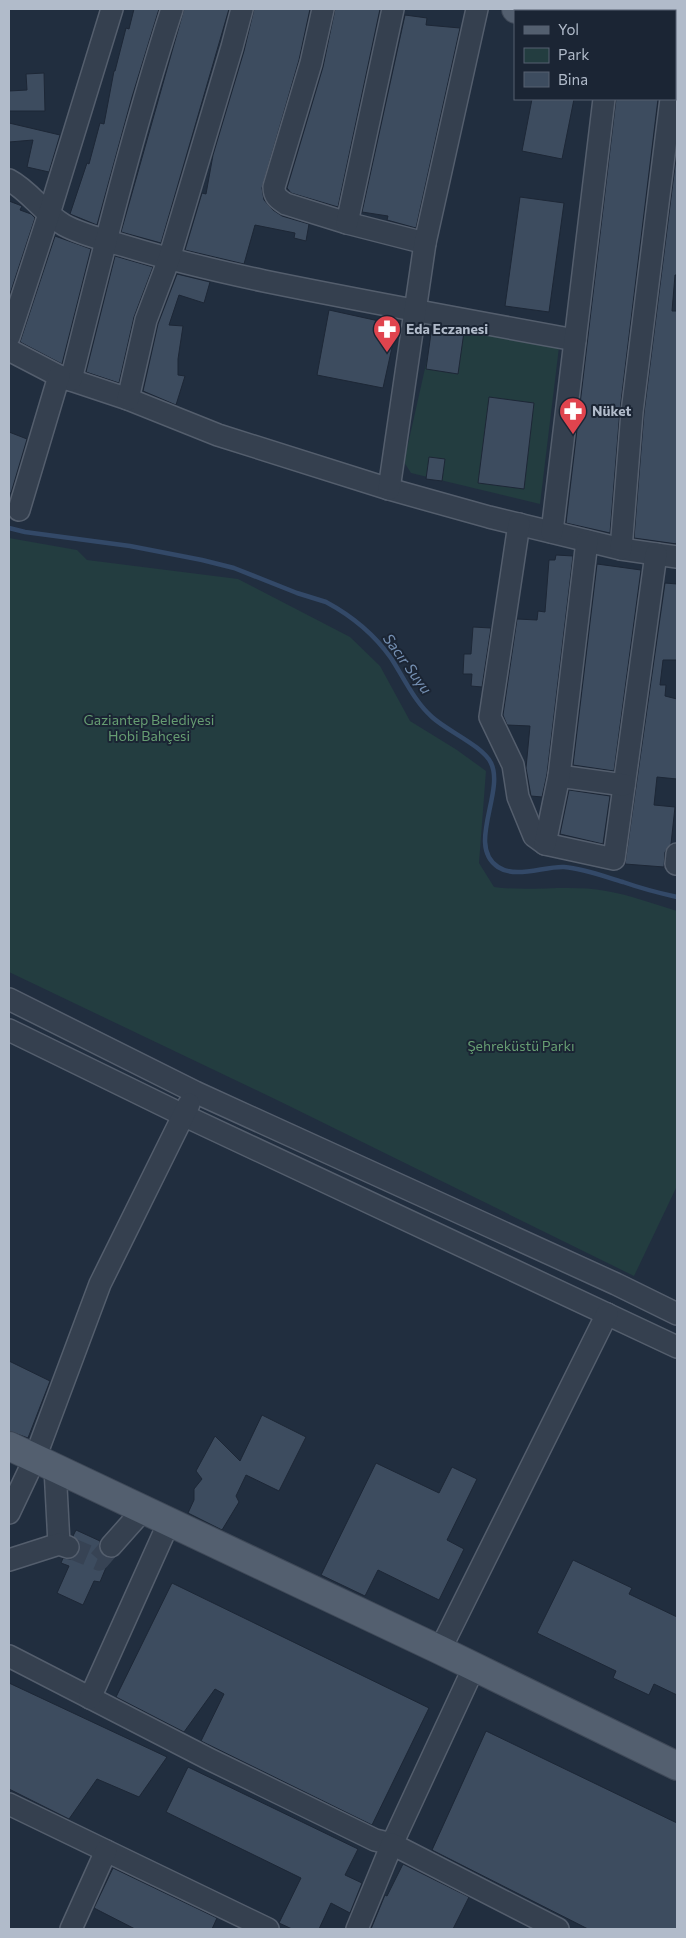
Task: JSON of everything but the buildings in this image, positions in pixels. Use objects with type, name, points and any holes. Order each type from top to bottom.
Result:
[{"type":"main road","points":[[9,1446],[440,1650],[677,1766]]},
{"type":"street","points":[[9,337],[50,214],[112,9]]},
{"type":"street","points":[[19,510],[65,378],[149,82],[172,9]]},
{"type":"street","points":[[128,399],[146,320],[169,259],[242,9]]},
{"type":"street","points":[[324,9],[311,63],[274,187],[274,194],[286,204],[347,223],[425,243]]},
{"type":"street","points":[[347,223],[393,9]]},
{"type":"street","points":[[389,489],[425,243],[477,9]]},
{"type":"street","points":[[552,532],[604,100]]},
{"type":"street","points":[[621,549],[632,412],[671,100]]},
{"type":"street","points":[[9,180],[21,186],[50,214],[65,225],[105,240],[169,259],[220,272],[575,340]]},
{"type":"street","points":[[9,350],[65,378],[128,399],[218,436],[389,489],[621,549],[677,556]]},
{"type":"street","points":[[520,524],[490,717],[513,765],[523,814],[534,836],[545,844],[614,859],[656,554]]},
{"type":"street","points":[[545,844],[559,776],[587,541]]},
{"type":"street","points":[[559,776],[624,785]]},
{"type":"street","points":[[9,999],[195,1092],[616,1284],[677,1314]]},
{"type":"street","points":[[9,1030],[183,1115],[677,1347]]},
{"type":"street","points":[[9,1512],[46,1463],[100,1284],[195,1092]]},
{"type":"street","points":[[440,1650],[607,1314]]},
{"type":"street","points":[[9,1560],[63,1546],[46,1463]]},
{"type":"street","points":[[111,1546],[143,1510]]},
{"type":"street","points":[[90,1698],[169,1522]]},
{"type":"street","points":[[9,1656],[209,1759],[374,1840],[392,1844],[558,1929]]},
{"type":"street","points":[[357,1929],[392,1844],[474,1667]]},
{"type":"street","points":[[9,1804],[268,1929]]},
{"type":"street","points":[[71,1929],[106,1851]]},
{"type":"green space","points":[[435,324],[559,347],[540,504],[411,473],[404,462]]},
{"type":"green space","points":[[9,538],[77,550],[87,560],[238,579],[350,637],[380,666],[410,721],[457,750],[486,771],[479,863],[494,887],[592,889],[624,895],[677,911],[677,1186],[634,1276],[279,1101],[9,972]]},
{"type":"waterway","name":"Sacır Suyu","points":[[9,528],[25,532],[130,546],[202,560],[234,568],[297,593],[326,602],[345,613],[370,633],[391,658],[426,711],[481,751],[491,763],[494,775],[494,789],[485,833],[485,846],[489,858],[498,867],[513,872],[556,867],[572,868],[677,897]]},
{"type":"tunnel","points":[[68,1547],[99,1560],[111,1546]]},
{"type":"place","name":"Eda Eczanesi","points":[[387,353]]},
{"type":"place","name":"Nüket","points":[[573,435]]},
{"type":"park label","name":"Gaziantep Belediyesi Hobi Bahçesi","points":[[149,728]]},
{"type":"park label","name":"Şehreküstü Parkı","points":[[521,1046]]}]
